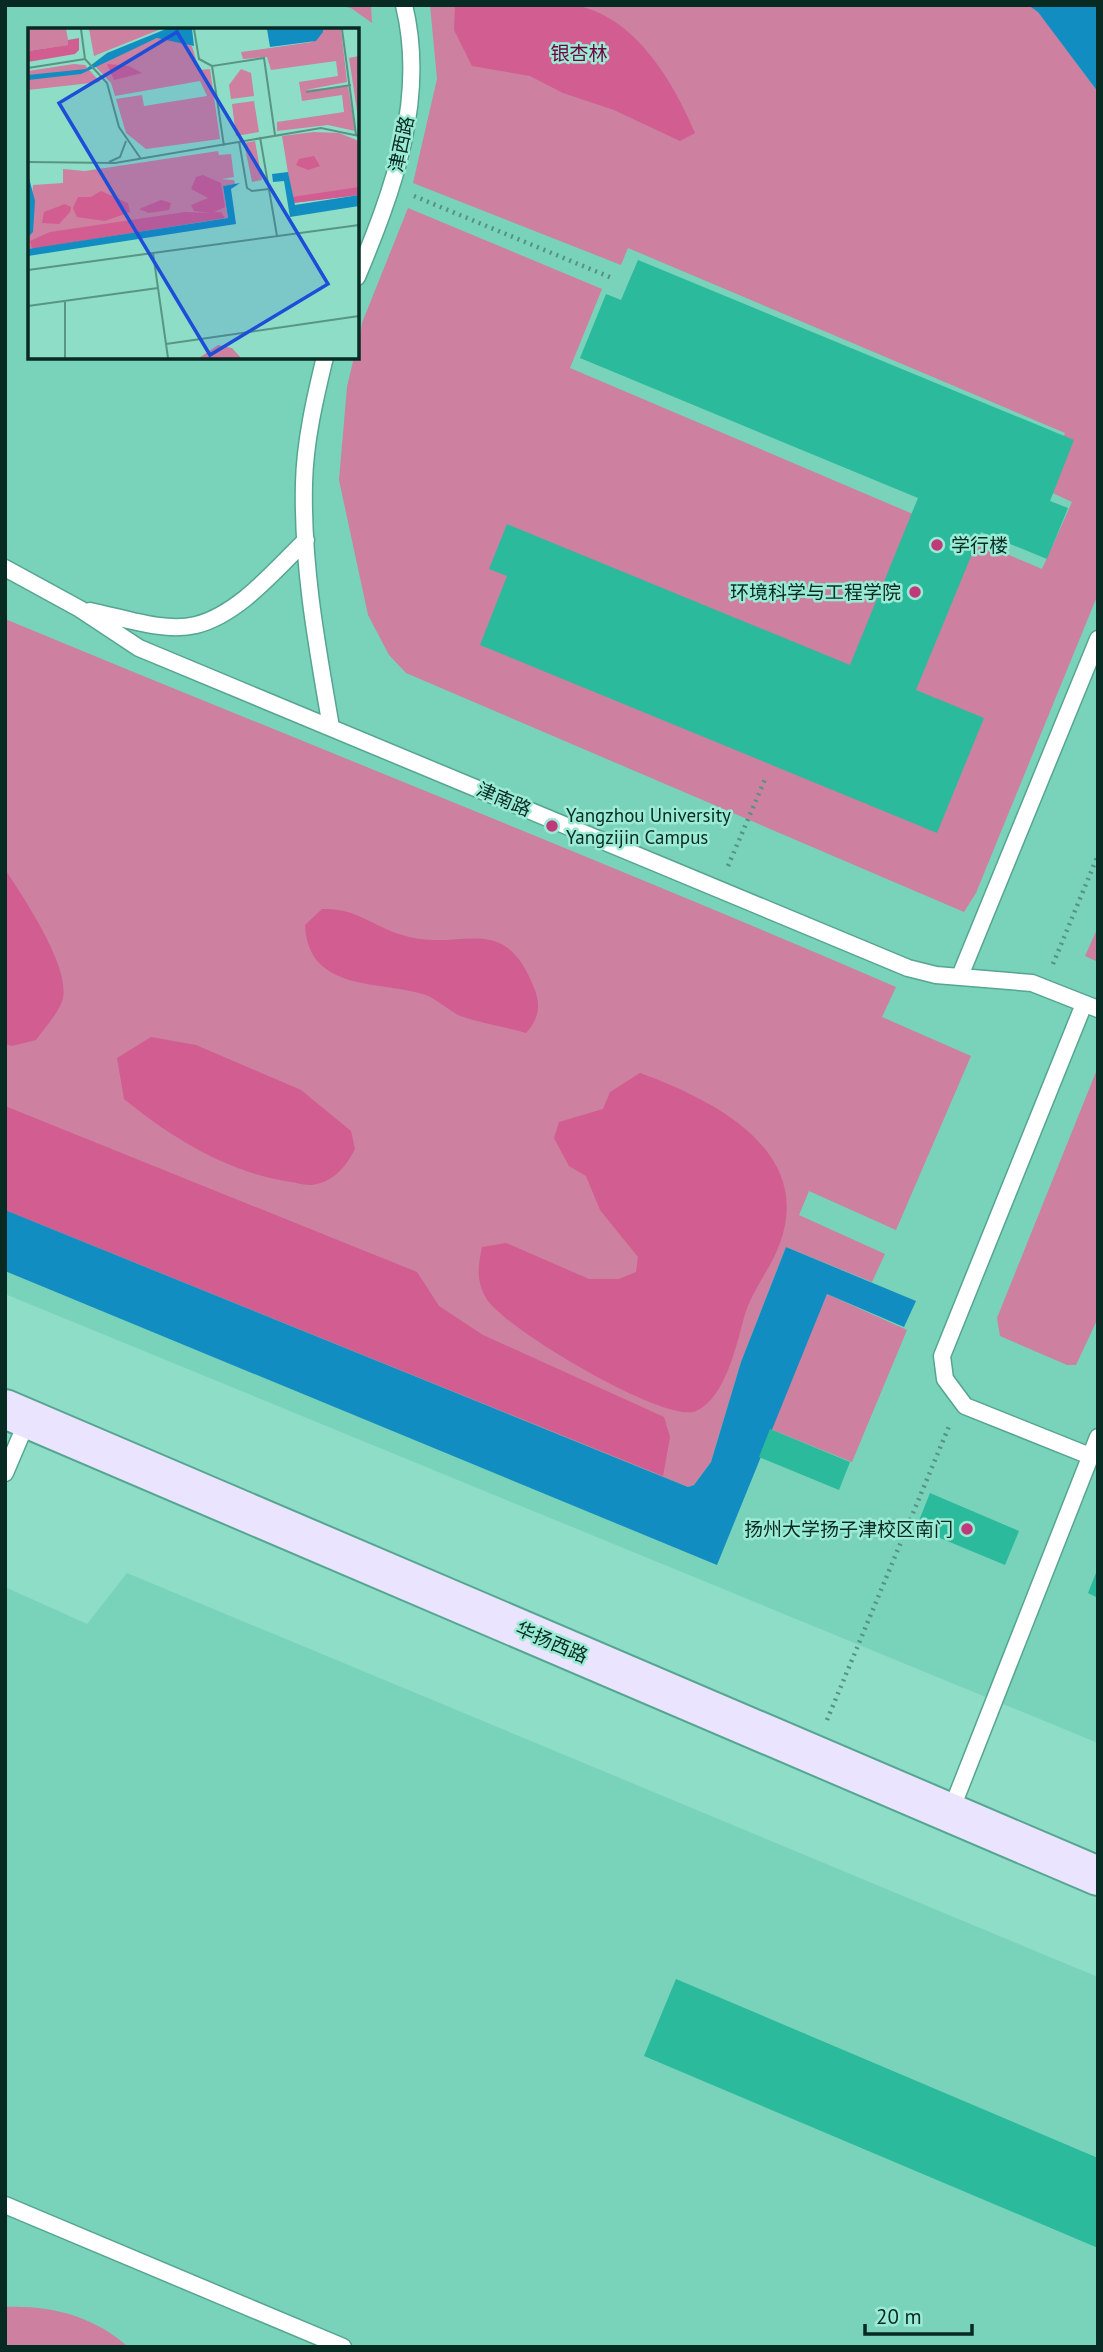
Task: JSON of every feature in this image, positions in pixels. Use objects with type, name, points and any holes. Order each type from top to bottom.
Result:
[{"type":"main road","name":"华扬西路","points":[[17,1414],[1098,1876]]},
{"type":"lane","name":"津西路","points":[[359,271],[402,154],[411,87],[410,40],[404,5]]},
{"type":"lane","points":[[325,359],[312,411],[304,482],[308,598],[331,727]]},
{"type":"lane","points":[[80,609],[168,626],[195,625],[223,612],[254,590],[306,540]]},
{"type":"lane","name":"津南路","points":[[5,568],[80,609],[139,648],[908,968],[936,975],[1032,983],[1091,1007]]},
{"type":"lane","points":[[960,976],[1098,639]]},
{"type":"lane","points":[[1090,1456],[965,1406],[945,1379],[942,1356],[1091,1007]]},
{"type":"lane","points":[[5,1473],[17,1414]]},
{"type":"lane","points":[[950,1813],[1098,1437]]},
{"type":"lane","points":[[5,2205],[343,2347]]},
{"type":"path","points":[[391,186],[612,278]]},
{"type":"path","points":[[719,889],[766,777]]},
{"type":"path","points":[[1043,987],[1098,855]]},
{"type":"path","points":[[813,1754],[960,1401]]},
{"type":"shaded area","name":"Yangzhou University Yangzijin Campus","points":[[5,5],[1098,5],[1098,1743],[5,1294]]},
{"type":"shaded area","points":[[127,1573],[1098,1977],[1098,2347],[5,2347],[5,1587],[87,1624]]},
{"type":"green space","points":[[337,5],[371,5],[372,23],[351,8]]},
{"type":"green space","points":[[430,5],[1028,5],[1038,11],[1098,92],[1098,594],[976,893],[964,912],[406,673],[389,655],[368,615],[339,480],[347,387],[354,359],[359,359],[362,323],[408,208],[602,289],[570,368],[1042,569],[1072,502],[1044,489],[1065,433],[628,248],[621,265],[413,183],[437,79]]},
{"type":"green space","name":"银杏林","points":[[455,5],[574,5],[616,22],[649,54],[663,73],[695,133],[680,141],[614,110],[563,93],[530,76],[472,66],[454,30]]},
{"type":"green space","points":[[5,619],[563,847],[896,987],[882,1017],[971,1056],[896,1230],[809,1191],[799,1215],[885,1254],[872,1282],[786,1247],[741,1362],[711,1462],[694,1485],[688,1487],[5,1210]]},
{"type":"green space","points":[[5,869],[45,935],[61,974],[64,990],[59,1009],[36,1040],[12,1046],[5,1044]]},
{"type":"green space","points":[[322,909],[345,911],[402,935],[424,939],[495,941],[509,949],[523,965],[535,990],[538,1008],[533,1023],[526,1033],[458,1015],[426,995],[349,980],[332,973],[319,963],[309,947],[305,925]]},
{"type":"green space","points":[[1098,927],[1098,962],[1085,956]]},
{"type":"green space","points":[[151,1037],[196,1045],[301,1090],[351,1131],[355,1149],[352,1155],[340,1171],[329,1179],[306,1185],[241,1169],[180,1139],[124,1099],[117,1058]]},
{"type":"green space","points":[[1098,1067],[1098,1318],[1076,1365],[1067,1365],[1000,1336],[997,1318]]},
{"type":"green space","points":[[640,1073],[697,1097],[724,1113],[749,1133],[769,1155],[782,1180],[787,1210],[780,1243],[748,1305],[723,1382],[706,1404],[696,1411],[679,1411],[653,1403],[586,1371],[552,1351],[499,1312],[486,1298],[479,1279],[482,1247],[506,1243],[589,1279],[619,1279],[636,1272],[638,1257],[600,1210],[586,1176],[569,1166],[554,1138],[559,1122],[603,1109],[610,1092]]},
{"type":"green space","points":[[5,1106],[417,1272],[439,1306],[483,1335],[664,1417],[670,1437],[663,1476],[5,1210]]},
{"type":"green space","points":[[827,1294],[907,1330],[852,1462],[770,1429]]},
{"type":"green space","points":[[5,2307],[38,2308],[71,2315],[101,2327],[128,2347],[5,2347]]},
{"type":"water","points":[[1028,5],[1098,5],[1098,92],[1038,12]]},
{"type":"water","points":[[5,1210],[688,1487],[694,1485],[711,1462],[741,1362],[786,1247],[916,1301],[904,1327],[827,1294],[717,1565],[5,1271]]},
{"type":"building","name":"学行楼","points":[[638,260],[1074,440],[1050,501],[1068,508],[1047,559],[981,532],[916,690],[984,718],[937,833],[480,645],[507,576],[489,569],[507,524],[850,665],[918,498],[580,358],[606,294],[621,300]]},
{"type":"building","points":[[770,1429],[850,1462],[839,1490],[759,1457]]},
{"type":"building","name":"扬州大学扬子津校区南门","points":[[930,1493],[1019,1531],[1005,1565],[916,1528]]},
{"type":"building","points":[[1098,1568],[1098,1598],[1088,1593]]},
{"type":"building","points":[[676,1979],[1098,2158],[1098,2248],[644,2056]]},
{"type":"place","name":"学行楼","points":[[937,545]]},
{"type":"place","name":"环境科学与工程学院","points":[[915,592]]},
{"type":"place","name":"Yangzhou University Yangzijin Campus","points":[[552,826]]},
{"type":"place","name":"扬州大学扬子津校区南门","points":[[967,1529]]}]
